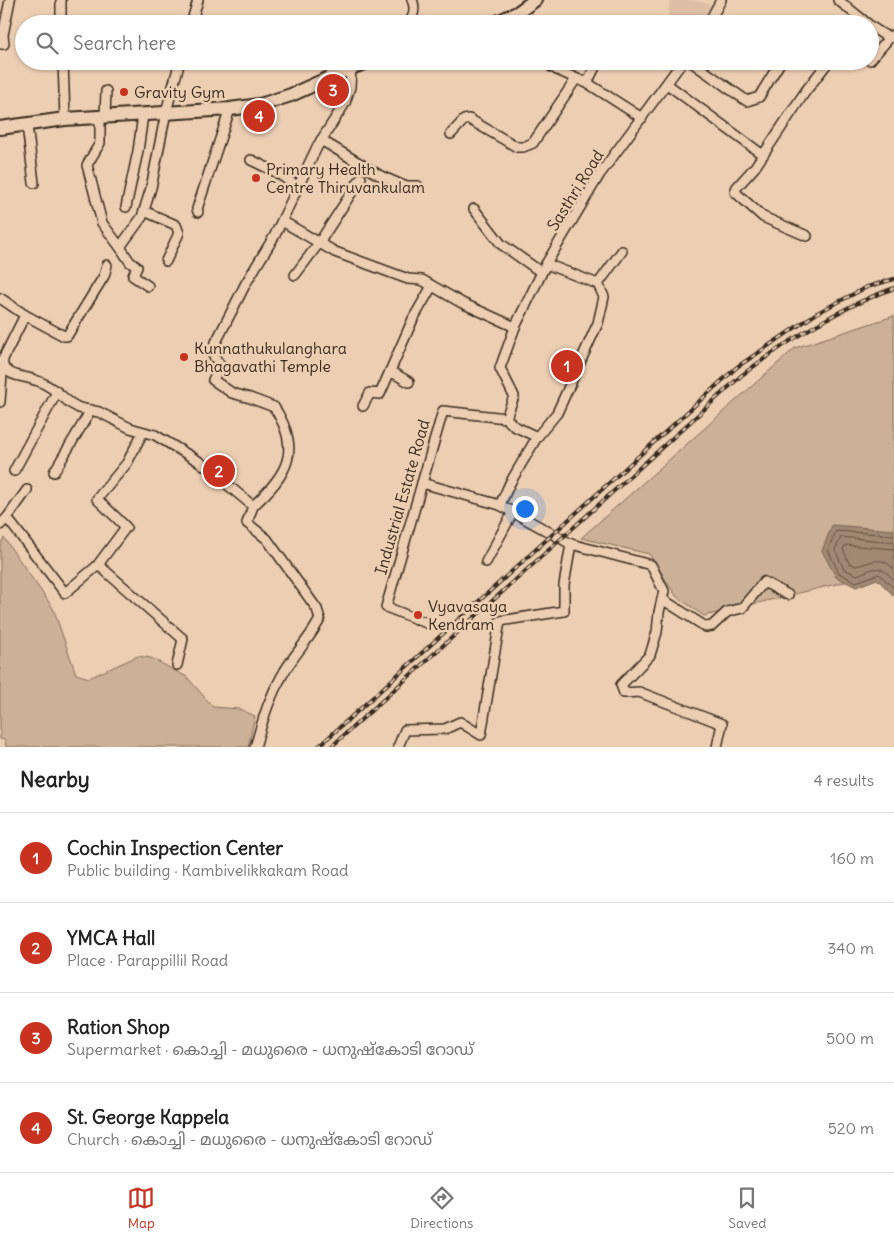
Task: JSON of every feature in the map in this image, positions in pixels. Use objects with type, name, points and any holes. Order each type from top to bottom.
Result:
[{"type":"highway","points":[[513,15],[535,0]]},
{"type":"highway","points":[[0,128],[65,119],[230,109],[260,105],[291,95],[346,70]]},
{"type":"street","points":[[0,44],[4,44],[3,15],[10,0]]},
{"type":"street","points":[[61,0],[61,15]]},
{"type":"street","points":[[194,15],[198,0]]},
{"type":"street","points":[[412,0],[414,5],[413,15]]},
{"type":"street","points":[[713,15],[722,0]]},
{"type":"street","points":[[838,0],[857,15]]},
{"type":"street","points":[[879,32],[884,35],[892,35]]},
{"type":"street","points":[[879,50],[892,35]]},
{"type":"street","points":[[63,70],[65,119]]},
{"type":"street","points":[[120,247],[142,217],[144,211],[151,188],[166,112],[178,70]]},
{"type":"street","points":[[255,747],[270,698],[284,672],[314,632],[320,619],[317,608],[267,539],[247,522],[253,506],[272,488],[289,459],[289,445],[285,428],[274,407],[232,393],[213,380],[220,365],[211,352],[246,283],[282,222],[321,140],[345,103],[350,87],[350,70]]},
{"type":"street","points":[[557,70],[587,83],[642,118]]},
{"type":"street","points":[[587,83],[594,70]]},
{"type":"street","name":"Sasthri Road","points":[[506,418],[514,396],[500,368],[541,272],[600,174],[677,70]]},
{"type":"street","points":[[703,70],[747,101],[760,97],[776,70]]},
{"type":"street","points":[[807,236],[763,217],[735,192],[737,187],[755,167],[805,92],[822,70]]},
{"type":"street","points":[[451,134],[464,120],[468,120],[517,147],[533,143],[576,79]]},
{"type":"street","points":[[667,84],[763,155]]},
{"type":"street","points":[[106,91],[100,143],[87,165],[102,223],[130,262],[137,266],[133,276],[148,286]]},
{"type":"street","points":[[198,212],[197,209],[230,109]]},
{"type":"street","points":[[126,207],[137,160],[143,115]]},
{"type":"street","points":[[28,125],[34,183]]},
{"type":"street","points":[[321,140],[379,175],[404,186],[418,186]]},
{"type":"street","points":[[251,160],[276,172],[298,187]]},
{"type":"street","points":[[295,275],[319,243],[361,178]]},
{"type":"street","points":[[474,209],[501,244],[541,272],[598,284]]},
{"type":"street","points":[[144,211],[176,225],[178,233],[166,261]]},
{"type":"street","points":[[282,222],[319,243],[355,260],[408,279],[422,280],[462,303],[516,327]]},
{"type":"street","points":[[598,284],[622,251]]},
{"type":"street","points":[[0,298],[25,315],[67,336],[104,276],[107,265]]},
{"type":"street","points":[[500,505],[510,483],[537,437],[557,413],[598,323],[604,297],[598,284]]},
{"type":"street","points":[[363,406],[370,393],[380,394],[413,319],[432,286]]},
{"type":"street","points":[[0,402],[3,359],[25,315]]},
{"type":"street","points":[[2,365],[12,375],[46,384],[79,408],[99,412],[130,428],[154,435],[200,462],[253,506]]},
{"type":"street","points":[[390,371],[409,382]]},
{"type":"street","points":[[14,471],[56,392]]},
{"type":"street","points":[[54,472],[91,410]]},
{"type":"street","name":"Industrial Estate Road","points":[[429,624],[386,607],[443,411],[506,418]]},
{"type":"street","points":[[506,418],[514,426],[537,437]]},
{"type":"street","points":[[8,518],[65,593],[98,566],[126,527],[96,498],[127,463],[143,432]]},
{"type":"street","points":[[422,483],[500,505],[571,544],[651,565],[664,591],[659,612],[658,632],[650,655],[621,685],[624,693],[639,692],[722,724],[718,747]]},
{"type":"street","points":[[0,525],[8,518],[28,490]]},
{"type":"street","points":[[486,562],[513,512]]},
{"type":"street","points":[[398,747],[405,730],[445,730],[460,722],[481,735],[500,621],[564,611],[564,585],[571,544]]},
{"type":"street","points":[[98,566],[183,640],[178,665]]},
{"type":"street","points":[[662,599],[706,627],[712,626],[727,612],[742,608],[764,582],[788,595]]},
{"type":"shaded area","points":[[670,0],[691,0],[716,5],[710,15],[668,15]]},
{"type":"shaded area","points":[[894,316],[894,570],[704,616],[676,596],[649,554],[581,538],[795,348]]},
{"type":"shaded area","points":[[4,538],[53,608],[76,674],[89,678],[138,656],[151,658],[187,677],[213,707],[239,709],[255,716],[248,747],[6,747],[5,740],[0,739],[0,545]]},
{"type":"water","points":[[832,525],[894,530],[894,596],[877,579],[856,587],[836,577],[822,551]]},
{"type":"railway","points":[[318,747],[737,367],[817,313],[867,287],[894,279]]},
{"type":"railway","points":[[331,747],[742,375],[778,349],[834,315],[894,288]]},
{"type":"place","name":"Ration Shop","points":[[333,90]]},
{"type":"place","name":"Gravity Gym","points":[[124,92]]},
{"type":"place","name":"St. George Kappela","points":[[259,116]]},
{"type":"place","name":"Primary Health Centre Thiruvankulam","points":[[256,178]]},
{"type":"place","name":"Kunnathukulanghara Bhagavathi Temple","points":[[184,357]]},
{"type":"place","name":"Cochin Inspection Center","points":[[567,366]]},
{"type":"place","name":"YMCA Hall","points":[[219,471]]},
{"type":"place","name":"Vyavasaya Kendram","points":[[418,615]]}]
